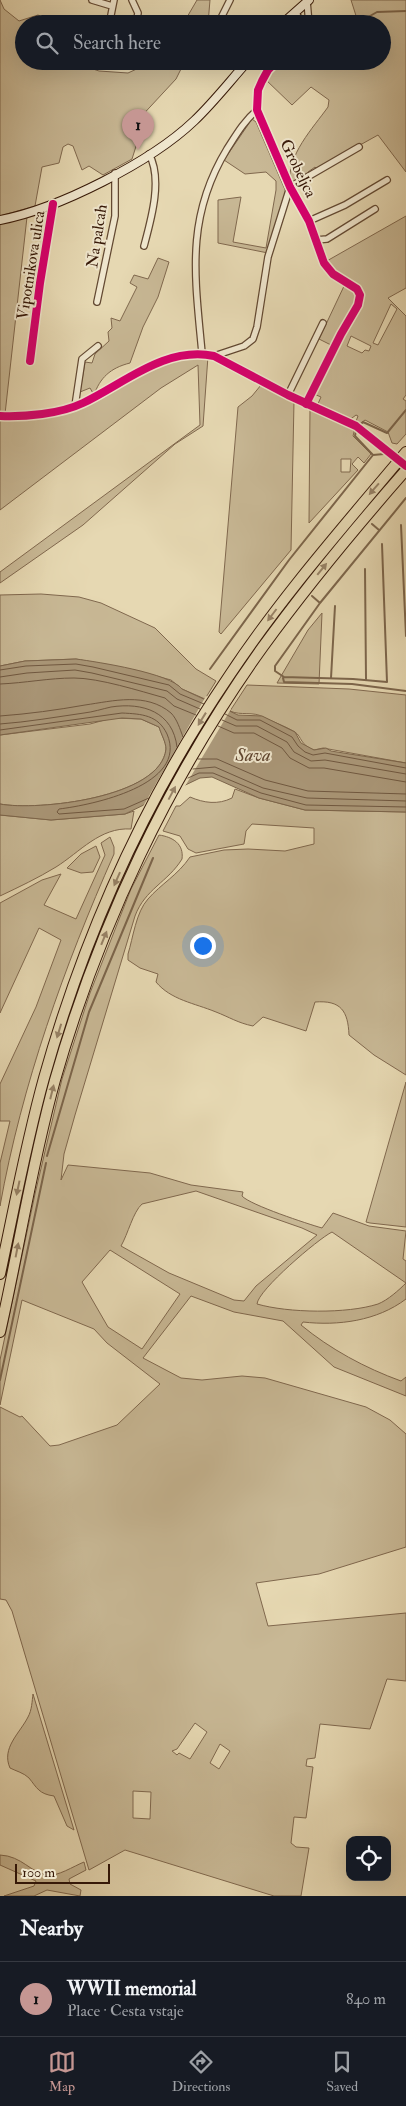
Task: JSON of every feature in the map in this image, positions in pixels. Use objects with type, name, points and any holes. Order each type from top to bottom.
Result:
[{"type":"highway","points":[[0,1274],[32,1125],[63,1018],[97,925],[137,835],[182,751],[228,678],[300,578],[406,452]]},
{"type":"highway","points":[[0,1332],[28,1193],[55,1081],[103,941],[149,836],[194,753],[241,679],[314,579],[406,470]]},
{"type":"main road","points":[[292,15],[307,0]]},
{"type":"main road","points":[[0,220],[53,204],[116,173],[149,154],[194,121],[240,70]]},
{"type":"street","points":[[92,0],[113,3]]},
{"type":"street","points":[[132,0],[138,15]]},
{"type":"street","points":[[222,15],[230,0]]},
{"type":"street","points":[[307,0],[308,15]]},
{"type":"street","points":[[202,353],[195,282],[196,245],[202,205],[220,162],[246,119],[257,110],[258,90],[268,70]]},
{"type":"street","name":"Grobeljca","points":[[257,110],[290,187],[309,220],[324,263],[333,274],[358,290],[360,301],[306,404]]},
{"type":"street","name":"Grobeljca","points":[[290,187],[359,147]]},
{"type":"street","points":[[144,246],[154,210],[153,181],[156,173],[155,164],[149,154]]},
{"type":"street","name":"Na palcah","points":[[97,302],[114,216],[116,173]]},
{"type":"street","name":"Grobeljca","points":[[309,220],[345,205],[387,180]]},
{"type":"street","points":[[214,356],[244,346],[253,339],[257,327],[268,257],[290,187]]},
{"type":"street","name":"Vipotnikova ulica","points":[[30,361],[53,204]]},
{"type":"street","points":[[316,240],[326,239],[375,209]]},
{"type":"street","points":[[288,395],[323,323]]},
{"type":"street","points":[[75,406],[82,359],[98,346]]},
{"type":"street","points":[[0,416],[27,415],[75,406],[153,364],[180,356],[202,353],[214,356],[306,404],[356,426],[388,452]]},
{"type":"shaded area","points":[[0,0],[4,9],[15,18],[15,70],[96,70],[128,73],[134,70],[180,70],[176,79],[137,121],[138,140],[132,159],[103,175],[89,166],[82,170],[73,146],[68,144],[63,147],[59,163],[42,167],[35,206],[0,216]]},
{"type":"shaded area","points":[[197,0],[210,0],[209,15],[188,15]]},
{"type":"shaded area","points":[[351,0],[406,0],[406,172],[378,135],[317,169],[315,167],[293,184],[290,183],[290,173],[297,152],[302,142],[328,107],[329,100],[311,87],[292,105],[265,79],[274,70],[391,70],[391,15],[356,15]]},
{"type":"shaded area","points":[[252,119],[256,122],[286,192],[268,253],[218,243],[218,200],[241,197],[233,242],[266,248],[276,181],[266,172],[245,174],[224,160]]},
{"type":"shaded area","points":[[406,216],[406,288],[388,298],[406,316],[406,395],[403,399],[406,401],[406,434],[397,444],[392,443],[388,432],[365,420],[357,426],[355,424],[358,416],[356,415],[348,421],[317,406],[321,397],[314,394],[362,293],[339,277],[325,262]],"holes":[[[391,304],[397,309],[378,345],[373,343]],[[351,336],[371,346],[369,351],[365,350],[362,353],[347,346]]]},
{"type":"shaded area","points":[[27,217],[5,414],[0,414],[0,224]]},
{"type":"shaded area","points":[[158,258],[169,262],[158,297],[143,327],[130,363],[107,374],[99,384],[94,395],[90,388],[80,392],[85,362],[92,363],[95,354],[109,341],[108,332],[112,328],[111,318],[120,321],[137,287],[130,283],[134,275],[148,279]]},
{"type":"shaded area","points":[[345,284],[354,288],[359,299],[333,346],[319,339]]},
{"type":"shaded area","points":[[208,356],[203,426],[175,444],[83,525],[0,583],[0,572],[200,425],[198,365],[161,388],[0,510],[0,418],[33,418],[65,411],[170,362]]},
{"type":"shaded area","points":[[261,385],[294,401],[291,550],[221,634],[219,632],[238,407],[252,396]]},
{"type":"shaded area","points":[[310,408],[355,428],[353,436],[371,454],[364,463],[358,457],[352,464],[358,470],[309,523]],"holes":[[[341,459],[351,459],[350,472],[341,472]]]},
{"type":"shaded area","points":[[41,594],[79,597],[101,603],[155,628],[196,669],[216,681],[205,699],[182,689],[171,680],[134,670],[76,659],[25,661],[0,666],[0,595]]},
{"type":"shaded area","points":[[322,613],[319,684],[277,683],[308,630]]},
{"type":"shaded area","points":[[247,685],[349,689],[406,695],[406,763],[323,748],[314,750],[306,746],[295,732],[283,726],[259,715],[230,711]]},
{"type":"shaded area","points":[[112,718],[141,719],[159,727],[166,749],[159,766],[143,779],[121,790],[67,803],[18,806],[0,804],[0,735],[90,724]]},
{"type":"shaded area","points":[[235,789],[259,798],[305,810],[406,812],[406,1075],[374,1055],[349,1035],[345,1013],[337,1005],[315,1002],[306,1031],[263,1017],[253,1026],[238,1022],[176,997],[156,982],[158,974],[140,968],[128,960],[135,925],[144,904],[190,857],[224,850],[285,851],[314,844],[314,828],[252,824],[246,831],[244,844],[196,853],[188,849],[180,836],[163,831],[176,806],[180,806],[190,797],[206,802],[222,802],[232,798]]},
{"type":"shaded area","points":[[134,811],[131,829],[120,829],[100,836],[56,867],[0,896],[0,815],[51,820],[125,814]]},
{"type":"shaded area","points":[[159,835],[169,837],[179,845],[182,859],[145,899],[135,916],[64,1154],[61,1180],[68,1165],[150,1173],[191,1185],[243,1192],[242,1196],[247,1200],[280,1214],[322,1228],[333,1213],[369,1226],[406,1231],[403,1259],[406,1261],[406,1283],[406,1299],[370,1317],[330,1323],[303,1322],[301,1325],[336,1350],[361,1364],[401,1381],[406,1377],[406,1396],[334,1367],[283,1321],[234,1312],[191,1296],[143,1358],[181,1378],[202,1380],[242,1376],[265,1378],[366,1407],[390,1420],[406,1434],[406,1547],[319,1574],[256,1583],[268,1626],[406,1613],[406,1681],[387,1679],[370,1729],[320,1724],[315,1758],[307,1759],[306,1766],[313,1767],[306,1818],[294,1817],[291,1843],[296,1847],[309,1848],[301,1896],[274,1896],[125,1850],[89,1870],[12,1611],[6,1600],[0,1599],[0,1407],[20,1417],[22,1416],[50,1446],[59,1445],[117,1425],[160,1384],[107,1343],[94,1329],[22,1300],[0,1405],[0,1360],[35,1194],[62,1079],[90,993],[131,889]],"holes":[[[196,1191],[317,1235],[256,1286],[244,1301],[234,1300],[169,1273],[121,1246],[136,1212],[142,1204]],[[332,1232],[406,1283],[378,1304],[365,1307],[334,1311],[301,1311],[257,1304],[260,1297],[277,1277],[302,1254]],[[110,1250],[180,1294],[142,1349],[108,1327],[82,1282]],[[195,1723],[207,1732],[190,1759],[179,1753],[177,1755],[172,1751],[177,1749]],[[220,1744],[230,1751],[219,1769],[210,1763]],[[133,1791],[151,1792],[150,1819],[133,1818]]]},
{"type":"shaded area","points":[[110,837],[114,847],[114,854],[78,940],[46,1027],[20,1115],[0,1206],[0,1163],[10,1121],[0,1121],[0,1084],[36,1007],[61,940],[39,928],[0,1013],[0,903],[42,880],[61,874],[44,905],[76,919],[105,855],[101,843]]},
{"type":"shaded area","points":[[96,846],[100,857],[93,872],[81,873],[67,868],[81,854]]},
{"type":"shaded area","points":[[406,1082],[406,1227],[366,1222]]},
{"type":"shaded area","points":[[33,1694],[74,1830],[67,1826],[54,1796],[42,1792],[36,1788],[27,1776],[10,1768],[8,1754],[10,1747],[29,1714]]},
{"type":"shaded area","points":[[0,1855],[14,1858],[41,1874],[47,1875],[60,1873],[84,1862],[86,1870],[69,1879],[70,1884],[81,1890],[80,1896],[47,1890],[34,1896],[4,1896],[34,1886],[36,1881],[0,1865]]},
{"type":"water","name":"Sava","points":[[76,659],[133,669],[163,678],[238,715],[262,716],[295,732],[301,743],[314,750],[326,748],[331,751],[406,763],[406,812],[305,810],[259,798],[212,777],[200,778],[125,814],[51,820],[0,815],[0,804],[18,806],[67,803],[121,790],[143,779],[159,766],[166,749],[159,727],[141,719],[122,718],[0,735],[0,666],[25,661]]},
{"type":"pier","points":[[206,696],[231,709],[184,788],[141,810]]},
{"type":"waterway","points":[[372,15],[377,12],[406,11]]},
{"type":"waterway","points":[[359,426],[363,422],[387,433],[406,410]]},
{"type":"waterway","points":[[356,430],[355,436],[373,455],[384,454]]},
{"type":"waterway","points":[[210,669],[289,560],[373,455]]},
{"type":"waterway","points":[[382,544],[387,682],[284,677],[275,671],[275,666],[320,603],[406,498]]},
{"type":"waterway","points":[[372,524],[379,530]]},
{"type":"waterway","points":[[401,525],[406,636]]},
{"type":"waterway","points":[[365,569],[366,679]]},
{"type":"waterway","points":[[312,596],[320,603]]},
{"type":"waterway","points":[[331,678],[335,606]]},
{"type":"waterway","points":[[283,678],[284,682],[352,684],[406,691]]},
{"type":"waterway","points":[[47,1156],[89,1012],[153,858]]},
{"type":"waterway","points":[[0,1380],[46,1163]]},
{"type":"tunnel","points":[[388,452],[406,466]]},
{"type":"cycle path","points":[[268,70],[258,90],[257,110],[290,187],[309,221],[324,263],[333,274],[357,289],[360,295],[358,305],[341,334],[306,404]]},
{"type":"cycle path","points":[[30,361],[53,204]]},
{"type":"cycle path","points":[[0,416],[31,415],[64,410],[83,403],[162,361],[196,354],[214,356],[288,395],[356,426],[406,466]]},
{"type":"place","name":"WWII memorial","points":[[138,150]]}]
